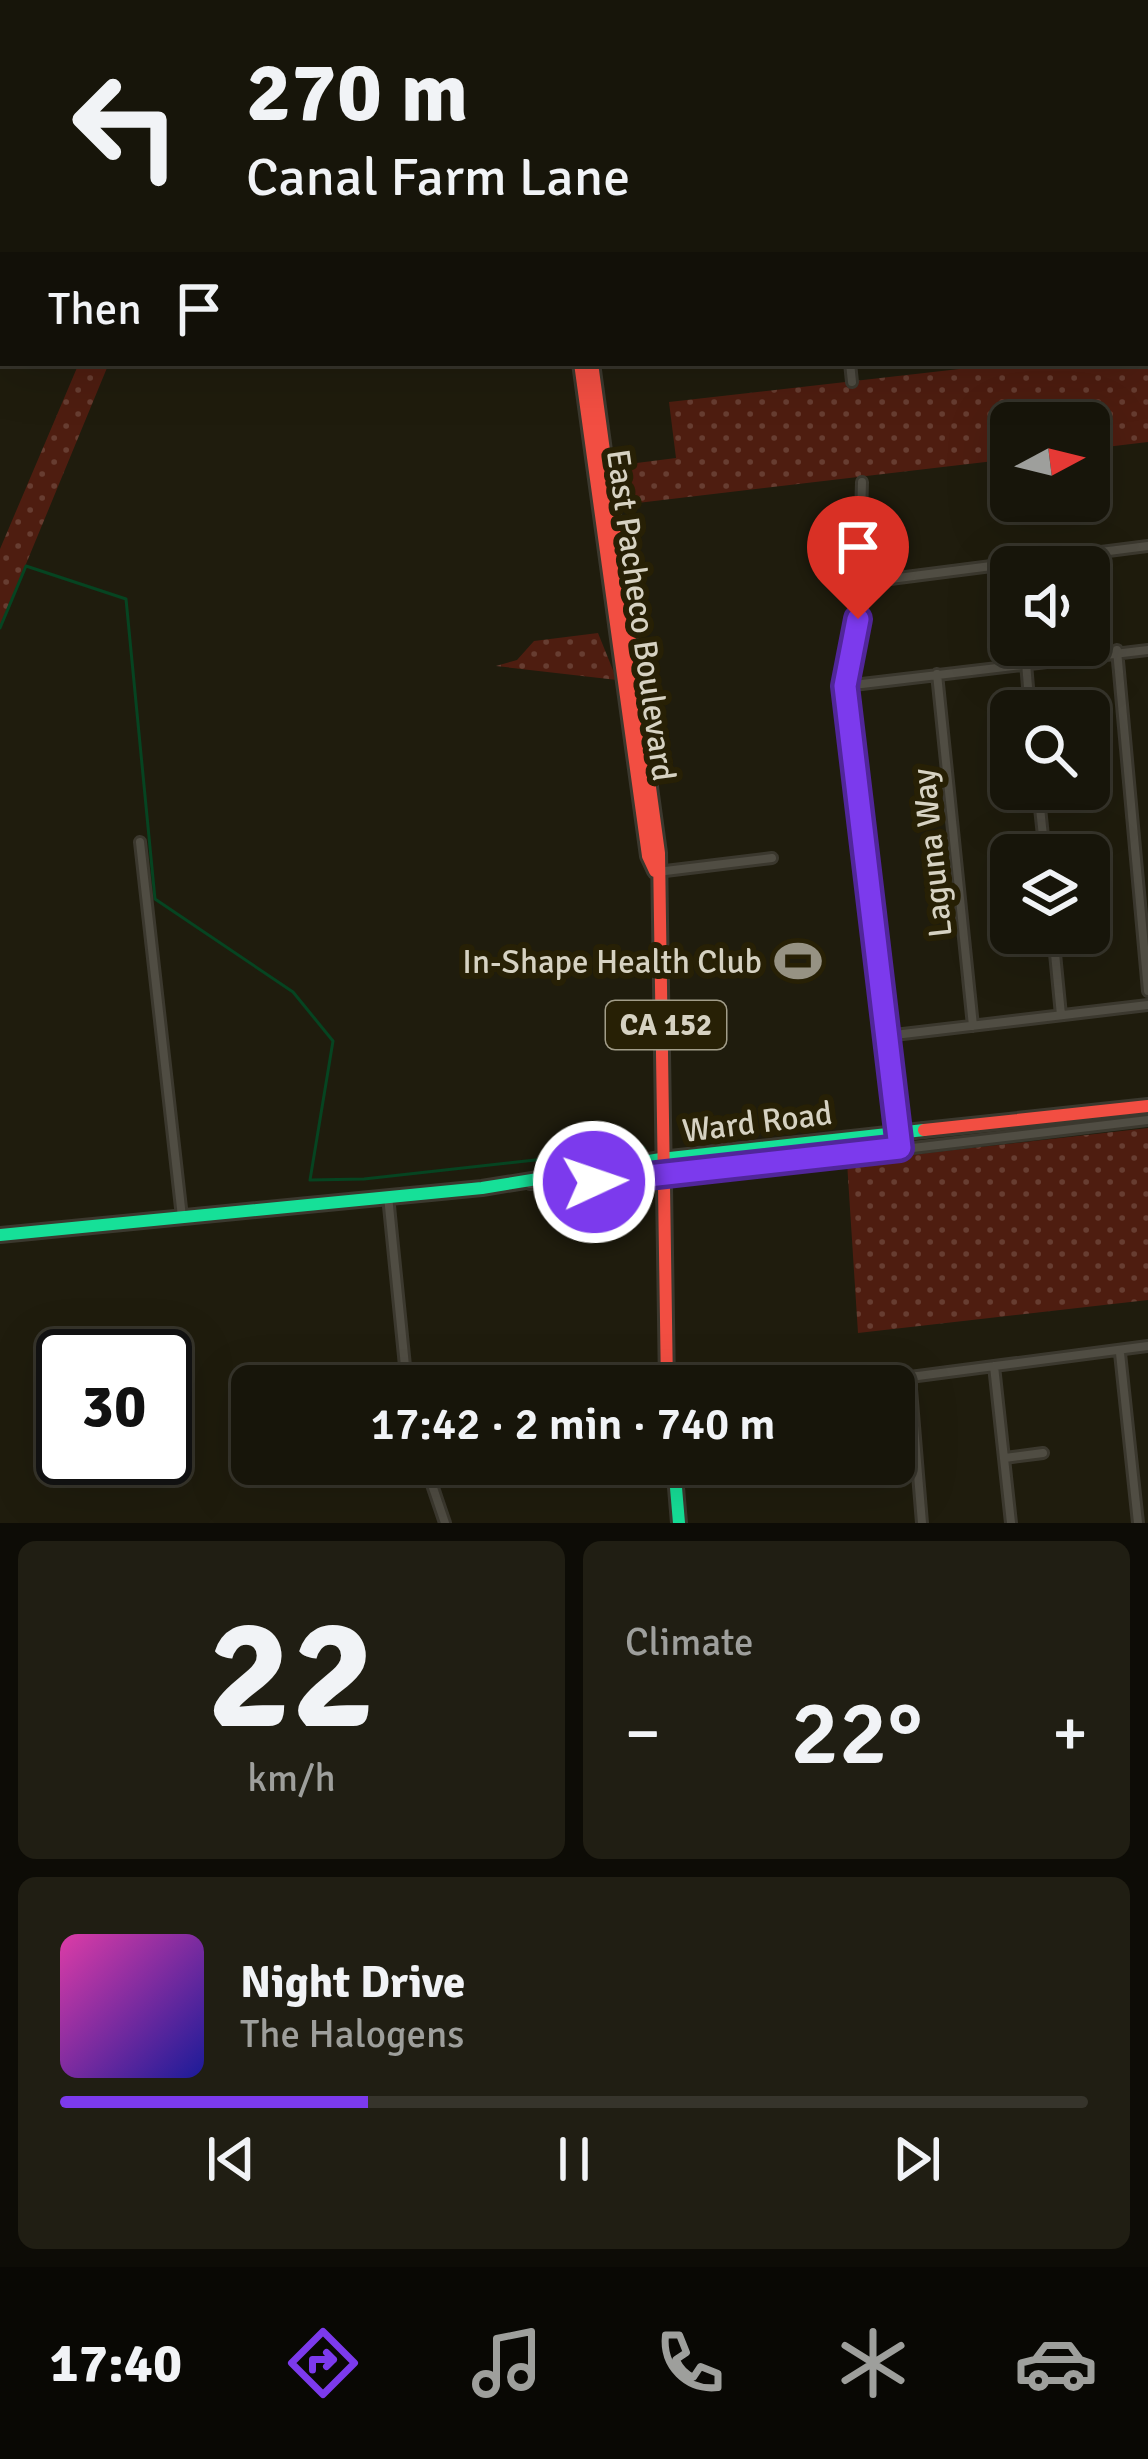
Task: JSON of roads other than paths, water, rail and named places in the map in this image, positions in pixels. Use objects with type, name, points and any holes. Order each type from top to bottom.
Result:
[{"type":"main road","name":"East Pacheco Boulevard","points":[[580,366],[648,856],[656,872]]},
{"type":"main road","name":"East Pacheco Boulevard","points":[[592,366],[659,853],[656,872],[667,1002],[658,1276],[665,1365]]},
{"type":"main road","name":"Ward Road","points":[[0,1235],[517,1184],[661,1159],[1148,1106]]},
{"type":"main road","points":[[676,1485],[680,1523]]},
{"type":"street","points":[[850,366],[852,382]]},
{"type":"street","points":[[862,482],[859,583],[845,686],[900,1148]]},
{"type":"street","points":[[859,583],[1148,546]]},
{"type":"street","points":[[1117,650],[1148,991]]},
{"type":"street","points":[[1110,651],[1148,650]]},
{"type":"street","points":[[845,686],[1002,666]]},
{"type":"street","name":"Laguna Way","points":[[937,674],[973,1026]]},
{"type":"street","points":[[140,842],[182,1216]]},
{"type":"street","points":[[656,872],[772,858]]},
{"type":"street","points":[[1055,954],[1061,1015]]},
{"type":"street","points":[[886,1036],[1148,1005]]},
{"type":"street","name":"Ward Road","points":[[517,1184],[660,1178],[1148,1120]]},
{"type":"street","points":[[388,1196],[405,1365]]},
{"type":"street","points":[[922,1523],[910,1377],[1148,1346]]},
{"type":"street","points":[[1120,1353],[1138,1523]]},
{"type":"street","points":[[994,1366],[1011,1523]]},
{"type":"street","points":[[1005,1458],[1043,1453]]},
{"type":"street","points":[[432,1485],[445,1523]]},
{"type":"waterway","points":[[0,628],[26,566],[126,599],[155,899],[293,992],[333,1041],[310,1180],[364,1179],[644,1148]]},
{"type":"place","name":"In-Shape Health Club","points":[[798,961]]}]
